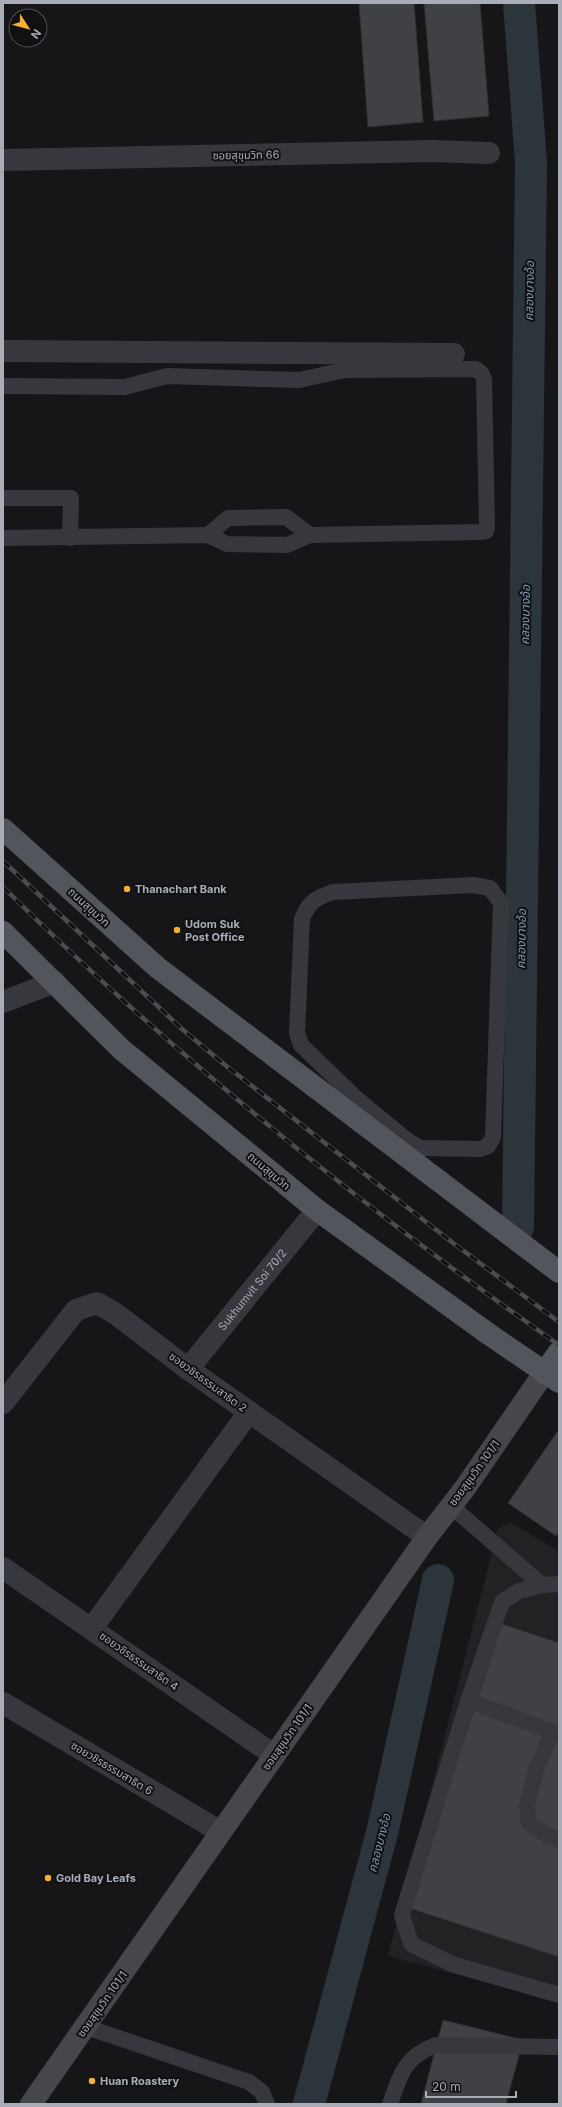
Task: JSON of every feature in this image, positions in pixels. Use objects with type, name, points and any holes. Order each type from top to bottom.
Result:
[{"type":"main road","name":"ถนนสุขุมวิท","points":[[3,829],[158,968],[353,1105],[559,1272]]},
{"type":"main road","name":"ถนนสุขุมวิท","points":[[3,932],[121,1049],[317,1210],[552,1377]]},
{"type":"main road","points":[[552,1377],[559,1352]]},
{"type":"street","name":"ซอยสุขุมวิท 66","points":[[3,160],[432,151],[489,153]]},
{"type":"street","points":[[3,351],[454,354]]},
{"type":"street","points":[[3,1002],[55,982]]},
{"type":"street","name":"Sukhumvit Soi 70/2","points":[[188,1369],[317,1210]]},
{"type":"street","name":"ซอยวชิรธรรมสาธิต 2","points":[[6,1400],[76,1310],[97,1303],[116,1314],[188,1369],[427,1537]]},
{"type":"street","name":"ซอยสุขุมวิท 101/1","points":[[31,2104],[427,1537],[552,1377]]},
{"type":"street","points":[[92,1628],[249,1412]]},
{"type":"street","name":"ซอยวชิรธรรมสาธิต 4","points":[[3,1568],[274,1755]]},
{"type":"street","name":"ซอยวชิรธรรมสาธิต 6","points":[[3,1703],[221,1832]]},
{"type":"lane","points":[[3,386],[125,386],[167,376],[299,380],[345,370],[476,369],[482,374],[484,379],[487,527],[486,531],[310,535],[287,545],[228,544],[208,535],[3,538]]},
{"type":"lane","points":[[3,498],[71,498],[70,538]]},
{"type":"lane","points":[[208,535],[228,518],[286,517],[310,535]]},
{"type":"lane","points":[[473,885],[490,888],[501,903],[493,1137],[488,1146],[480,1149],[421,1148],[353,1105],[301,1045],[297,1033],[302,919],[307,906],[319,897],[333,892],[473,885]]},
{"type":"lane","points":[[451,1506],[542,1585]]},
{"type":"lane","points":[[559,1584],[542,1585],[519,1590],[502,1602],[468,1701],[402,1915],[412,1944],[452,1964],[559,1995]]},
{"type":"lane","points":[[468,1701],[556,1733],[536,1769],[527,1806],[529,1823],[548,1836],[559,1840]]},
{"type":"lane","points":[[86,2027],[249,2082],[262,2092],[267,2104]]},
{"type":"lane","points":[[390,2104],[402,2070],[422,2050],[436,2045],[559,2047]]},
{"type":"shaded area","points":[[510,1522],[559,1551],[559,2002],[388,1956],[498,1529]]},
{"type":"building","points":[[359,3],[414,3],[423,122],[368,127]]},
{"type":"building","points":[[424,3],[480,3],[489,116],[434,121]]},
{"type":"building","points":[[557,1432],[559,1433],[559,1532],[556,1536],[508,1503]]},
{"type":"building","points":[[502,1624],[559,1643],[559,1957],[409,1908]]},
{"type":"building","points":[[443,2020],[523,2040],[506,2104],[421,2104]]},
{"type":"waterway","name":"คลองบางอ้อ","points":[[518,1227],[531,163],[519,3]]},
{"type":"waterway","name":"คลองบางอ้อ","points":[[309,2104],[383,1829],[438,1580]]},
{"type":"railway","points":[[3,861],[182,1029],[225,1065],[453,1243],[559,1322]]},
{"type":"railway","points":[[3,887],[68,950],[134,1010],[271,1128],[413,1239],[559,1345]]},
{"type":"place","name":"Thanachart Bank","points":[[127,889]]},
{"type":"place","name":"Udom Suk Post Office","points":[[177,930]]},
{"type":"place","name":"Gold Bay Leafs","points":[[48,1878]]},
{"type":"place","name":"Huan Roastery","points":[[92,2081]]}]
